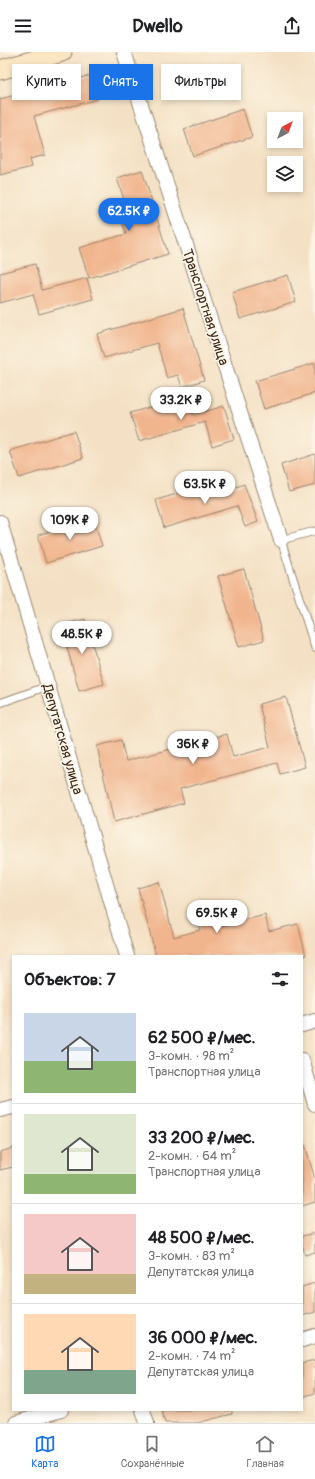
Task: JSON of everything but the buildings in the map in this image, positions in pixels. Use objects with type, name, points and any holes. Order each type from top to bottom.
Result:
[{"type":"main road","points":[[0,70],[62,52]]},
{"type":"street","name":"Транспортная улица","points":[[124,52],[281,540]]},
{"type":"street","name":"Депутатская улица","points":[[0,522],[126,955]]},
{"type":"street","points":[[303,1025],[315,1021]]},
{"type":"street","points":[[303,1063],[315,1104]]},
{"type":"street","points":[[0,1110],[12,1107]]},
{"type":"street","points":[[303,1340],[315,1336]]},
{"type":"street","points":[[16,1423],[58,1411]]},
{"type":"street","points":[[143,1411],[147,1423]]},
{"type":"lane","points":[[315,531],[281,540],[315,648]]},
{"type":"lane","points":[[0,703],[48,686]]}]
